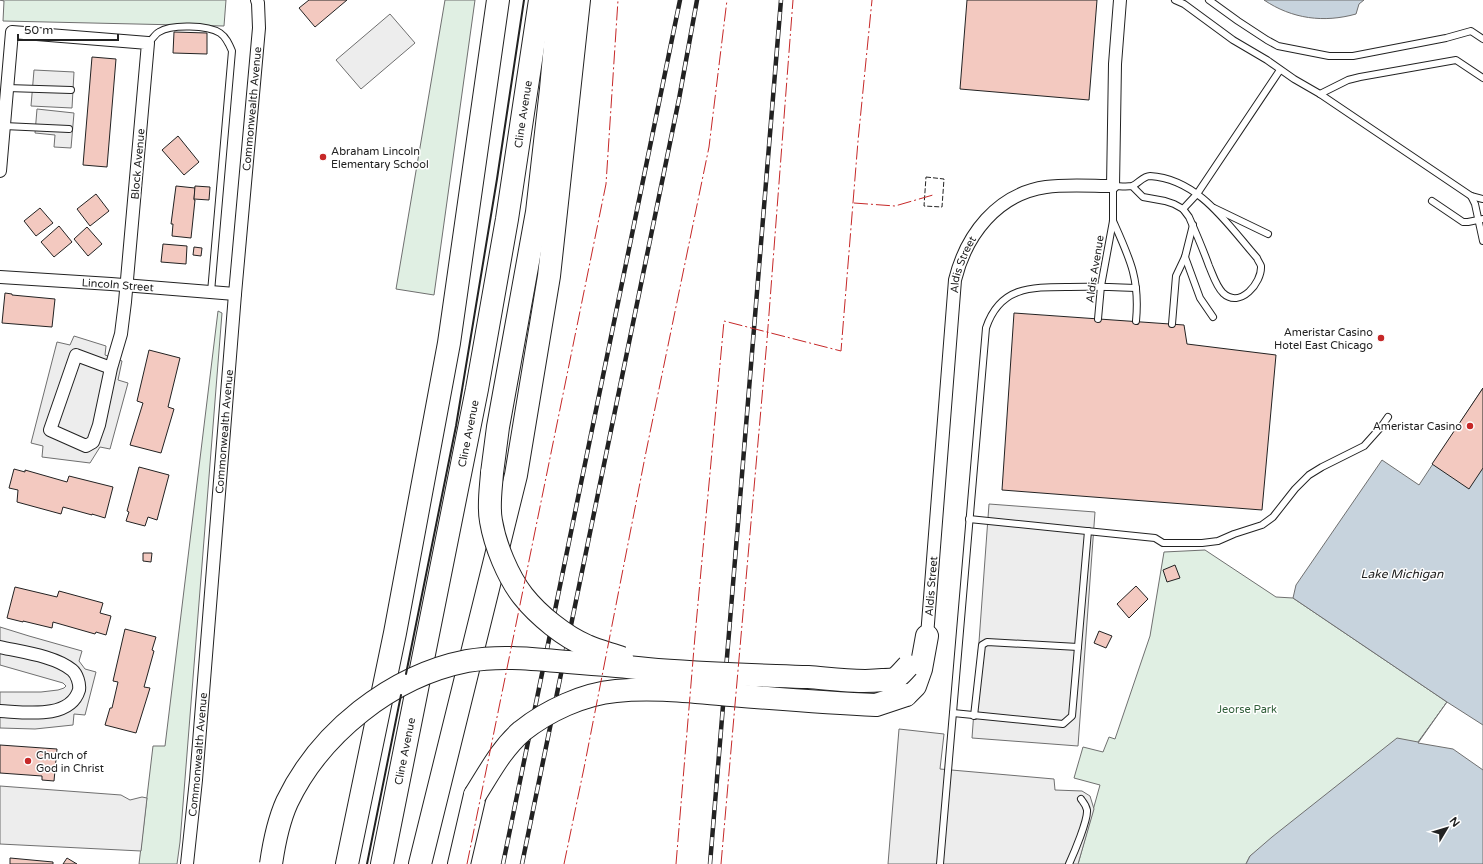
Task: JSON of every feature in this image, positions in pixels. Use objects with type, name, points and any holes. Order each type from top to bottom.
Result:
[{"type":"highway","points":[[347,864],[395,634],[444,372],[498,0]]},
{"type":"highway","name":"Cline Avenue","points":[[382,864],[477,389],[507,219],[540,0]]},
{"type":"highway","points":[[559,0],[537,212],[498,428],[492,473],[490,520],[499,550],[506,566],[523,596],[543,616],[577,641],[659,670]]},
{"type":"highway","points":[[420,864],[516,475],[549,276],[579,0]]},
{"type":"highway","points":[[271,864],[277,830],[286,804],[298,781],[312,760],[343,725],[393,689],[438,670],[466,661],[496,657],[531,658],[659,670],[818,678],[866,682],[895,679],[908,666],[927,636]]},
{"type":"highway","points":[[459,864],[475,795],[497,760],[522,731],[564,705],[583,698],[615,691],[671,690],[876,705],[906,695],[915,686],[922,669],[927,636]]},
{"type":"street","name":"Commonwealth Avenue","points":[[187,864],[197,772],[235,294],[259,28],[258,3],[256,0]]},
{"type":"street","points":[[1113,186],[1115,64],[1120,0]]},
{"type":"street","points":[[0,171],[12,32],[148,43]]},
{"type":"street","name":"Block Avenue","points":[[111,368],[76,355],[50,430],[86,446],[93,442],[99,425],[111,368],[121,334],[128,285],[148,43]]},
{"type":"street","name":"Aldis Street","points":[[927,636],[955,280],[959,263],[966,248],[983,222],[994,211],[1018,196],[1031,190],[1047,186],[1113,186]]},
{"type":"street","name":"Lincoln Street","points":[[0,277],[128,285],[235,294]]},
{"type":"street","points":[[0,647],[50,659],[73,670],[78,678],[79,688],[74,701],[66,708],[44,712],[0,711]]},
{"type":"lane","points":[[1175,0],[1184,4],[1233,40],[1320,94],[1471,196],[1483,199]]},
{"type":"lane","points":[[1208,0],[1272,43],[1290,49],[1329,56],[1353,56],[1446,38],[1471,31],[1483,39]]},
{"type":"lane","points":[[148,43],[159,32],[172,27],[202,27],[219,33],[228,42],[232,51],[211,292]]},
{"type":"lane","points":[[1320,94],[1348,80],[1456,60],[1483,78]]},
{"type":"lane","points":[[1183,209],[1197,194],[1280,70]]},
{"type":"lane","points":[[7,88],[71,90]]},
{"type":"lane","points":[[4,126],[70,129]]},
{"type":"lane","points":[[1113,186],[1132,186],[1148,176],[1178,182],[1197,194],[1211,206],[1257,258],[1260,264],[1258,279],[1247,294],[1241,298],[1229,298],[1218,287],[1193,225],[1183,209],[1166,200],[1143,197],[1132,186]]},
{"type":"lane","name":"Aldis Avenue","points":[[1098,319],[1101,286],[1113,222],[1113,186]]},
{"type":"lane","points":[[1471,196],[1481,219],[1483,241]]},
{"type":"lane","points":[[1432,201],[1463,222],[1481,219]]},
{"type":"lane","points":[[1211,206],[1268,234]]},
{"type":"lane","name":"Aldis Avenue","points":[[1113,222],[1129,257],[1134,274],[1137,304],[1136,322]]},
{"type":"lane","points":[[1172,324],[1176,276],[1185,257],[1193,225]]},
{"type":"lane","points":[[1185,257],[1200,298],[1213,316]]},
{"type":"lane","points":[[940,864],[984,337],[991,316],[1008,297],[1021,290],[1030,288],[1101,286],[1136,288]]},
{"type":"lane","points":[[969,519],[1155,538],[1164,543],[1187,544],[1218,541],[1234,534],[1256,528],[1268,522],[1295,489],[1309,475],[1322,466],[1364,446],[1377,433],[1388,417]]},
{"type":"lane","points":[[953,713],[1063,724],[1072,716],[1088,531]]},
{"type":"lane","points":[[974,716],[982,645],[987,642],[1078,647]]},
{"type":"lane","points":[[1069,864],[1080,837],[1087,812],[1085,804],[1081,799]]},
{"type":"green space","points":[[0,0],[226,0],[224,26],[3,21],[4,1]]},
{"type":"green space","points":[[445,0],[475,0],[434,295],[396,289]]},
{"type":"green space","points":[[218,311],[222,313],[177,864],[139,864],[153,746],[165,746]]},
{"type":"green space","name":"Jeorse Park","points":[[1205,550],[1276,597],[1293,598],[1447,702],[1418,743],[1250,856],[1246,864],[1078,864],[1100,785],[1074,778],[1083,747],[1103,752],[1109,737],[1115,739],[1150,636],[1164,552]]},
{"type":"shaded area","points":[[390,14],[415,43],[361,89],[336,60]]},
{"type":"shaded area","points":[[34,70],[74,72],[72,108],[31,106]]},
{"type":"shaded area","points":[[37,109],[74,113],[71,148],[54,147],[55,135],[35,133]]},
{"type":"shaded area","points":[[74,336],[106,346],[105,355],[122,361],[118,380],[128,383],[110,449],[100,447],[90,463],[42,457],[43,446],[31,443],[57,342],[70,345]]},
{"type":"shaded area","points":[[989,504],[1095,512],[1078,746],[972,738]]},
{"type":"shaded area","points":[[0,627],[82,651],[79,661],[85,669],[96,672],[85,715],[74,714],[73,725],[35,729],[0,728],[0,692],[41,692],[58,690],[66,686],[63,683],[0,665]]},
{"type":"shaded area","points":[[899,729],[944,734],[940,769],[1054,779],[1055,790],[1082,791],[1090,796],[1094,809],[1078,864],[888,864]]},
{"type":"shaded area","points":[[0,786],[121,795],[130,800],[142,797],[147,798],[141,851],[0,844]]},
{"type":"water","points":[[1264,0],[1364,0],[1359,4],[1356,14],[1344,17],[1320,19],[1297,15]]},
{"type":"water","name":"Lake Michigan","points":[[1483,388],[1483,864],[1246,864],[1250,856],[1272,837],[1397,738],[1418,742],[1447,702],[1293,598],[1296,585],[1382,460],[1419,485]]},
{"type":"pier","points":[[1447,702],[1483,725],[1483,770],[1453,749],[1418,743]]},
{"type":"building","points":[[309,0],[347,0],[315,27],[299,8]]},
{"type":"building","points":[[967,0],[1097,0],[1089,100],[960,89]]},
{"type":"building","points":[[174,32],[207,33],[207,54],[173,53]]},
{"type":"building","points":[[92,57],[116,59],[107,167],[83,165]]},
{"type":"building","points":[[178,136],[199,162],[184,175],[162,150]]},
{"type":"building","points":[[176,186],[195,188],[191,238],[172,236],[173,224],[171,224]]},
{"type":"building","points":[[195,186],[210,187],[209,200],[194,199]]},
{"type":"building","points":[[96,194],[109,211],[90,226],[77,209]]},
{"type":"building","points":[[40,208],[53,223],[36,236],[24,221]]},
{"type":"building","points":[[59,226],[72,242],[54,257],[41,242]]},
{"type":"building","points":[[87,227],[102,244],[88,256],[74,239]]},
{"type":"building","points":[[163,244],[187,246],[186,264],[161,262]]},
{"type":"building","points":[[194,247],[202,248],[201,256],[193,255]]},
{"type":"building","points":[[5,293],[55,299],[52,327],[2,323]]},
{"type":"building","points":[[1014,313],[1184,325],[1187,344],[1276,355],[1262,510],[1002,490]]},
{"type":"building","points":[[149,350],[180,358],[168,407],[174,409],[161,453],[130,445],[143,403],[137,401]]},
{"type":"building","name":"Ameristar Casino","points":[[1483,388],[1483,468],[1469,489],[1432,464]]},
{"type":"building","points":[[139,467],[169,475],[157,520],[148,517],[145,526],[126,521],[129,512],[127,511]]},
{"type":"building","points":[[14,469],[25,472],[25,470],[67,482],[69,476],[113,487],[105,518],[63,507],[61,514],[17,502],[18,490],[9,488]]},
{"type":"building","points":[[143,553],[152,553],[151,562],[143,561]]},
{"type":"building","points":[[1175,565],[1180,578],[1167,582],[1163,570]]},
{"type":"building","points":[[1136,586],[1148,599],[1129,618],[1117,604]]},
{"type":"building","points":[[15,587],[57,597],[59,591],[103,603],[100,613],[111,616],[106,635],[96,632],[95,634],[53,622],[52,628],[7,618]]},
{"type":"building","points":[[125,629],[156,637],[152,650],[154,651],[144,687],[150,688],[136,733],[105,725],[110,708],[112,708],[118,682],[113,681]]},
{"type":"building","points":[[1099,631],[1112,636],[1106,648],[1094,643]]},
{"type":"building","name":"Church of God in Christ","points":[[0,745],[57,749],[54,781],[42,780],[42,776],[0,773]]},
{"type":"building","points":[[10,858],[53,862],[53,864],[10,864]]},
{"type":"building","points":[[67,858],[77,864],[63,864]]},
{"type":"railway","points":[[503,864],[680,0]]},
{"type":"railway","points":[[522,864],[679,99],[697,0]]},
{"type":"railway","points":[[710,864],[781,0]]},
{"type":"fence","points":[[926,177],[944,179],[942,207],[924,206],[926,177]]},
{"type":"wall","points":[[406,674],[456,426],[497,179],[524,0]]},
{"type":"wall","points":[[367,864],[401,695]]},
{"type":"power","points":[[467,864],[606,184],[618,0]]},
{"type":"power","points":[[564,864],[646,452],[709,147],[727,0]]},
{"type":"power","points":[[721,864],[767,340],[793,0]]},
{"type":"power","points":[[676,864],[724,321],[841,351],[858,141],[872,0]]},
{"type":"power","points":[[854,203],[895,206],[933,195]]},
{"type":"place","name":"Abraham Lincoln Elementary School","points":[[323,157]]},
{"type":"place","name":"Ameristar Casino Hotel East Chicago","points":[[1381,338]]},
{"type":"place","name":"Ameristar Casino","points":[[1470,426]]},
{"type":"place","name":"Church of God in Christ","points":[[28,761]]}]
